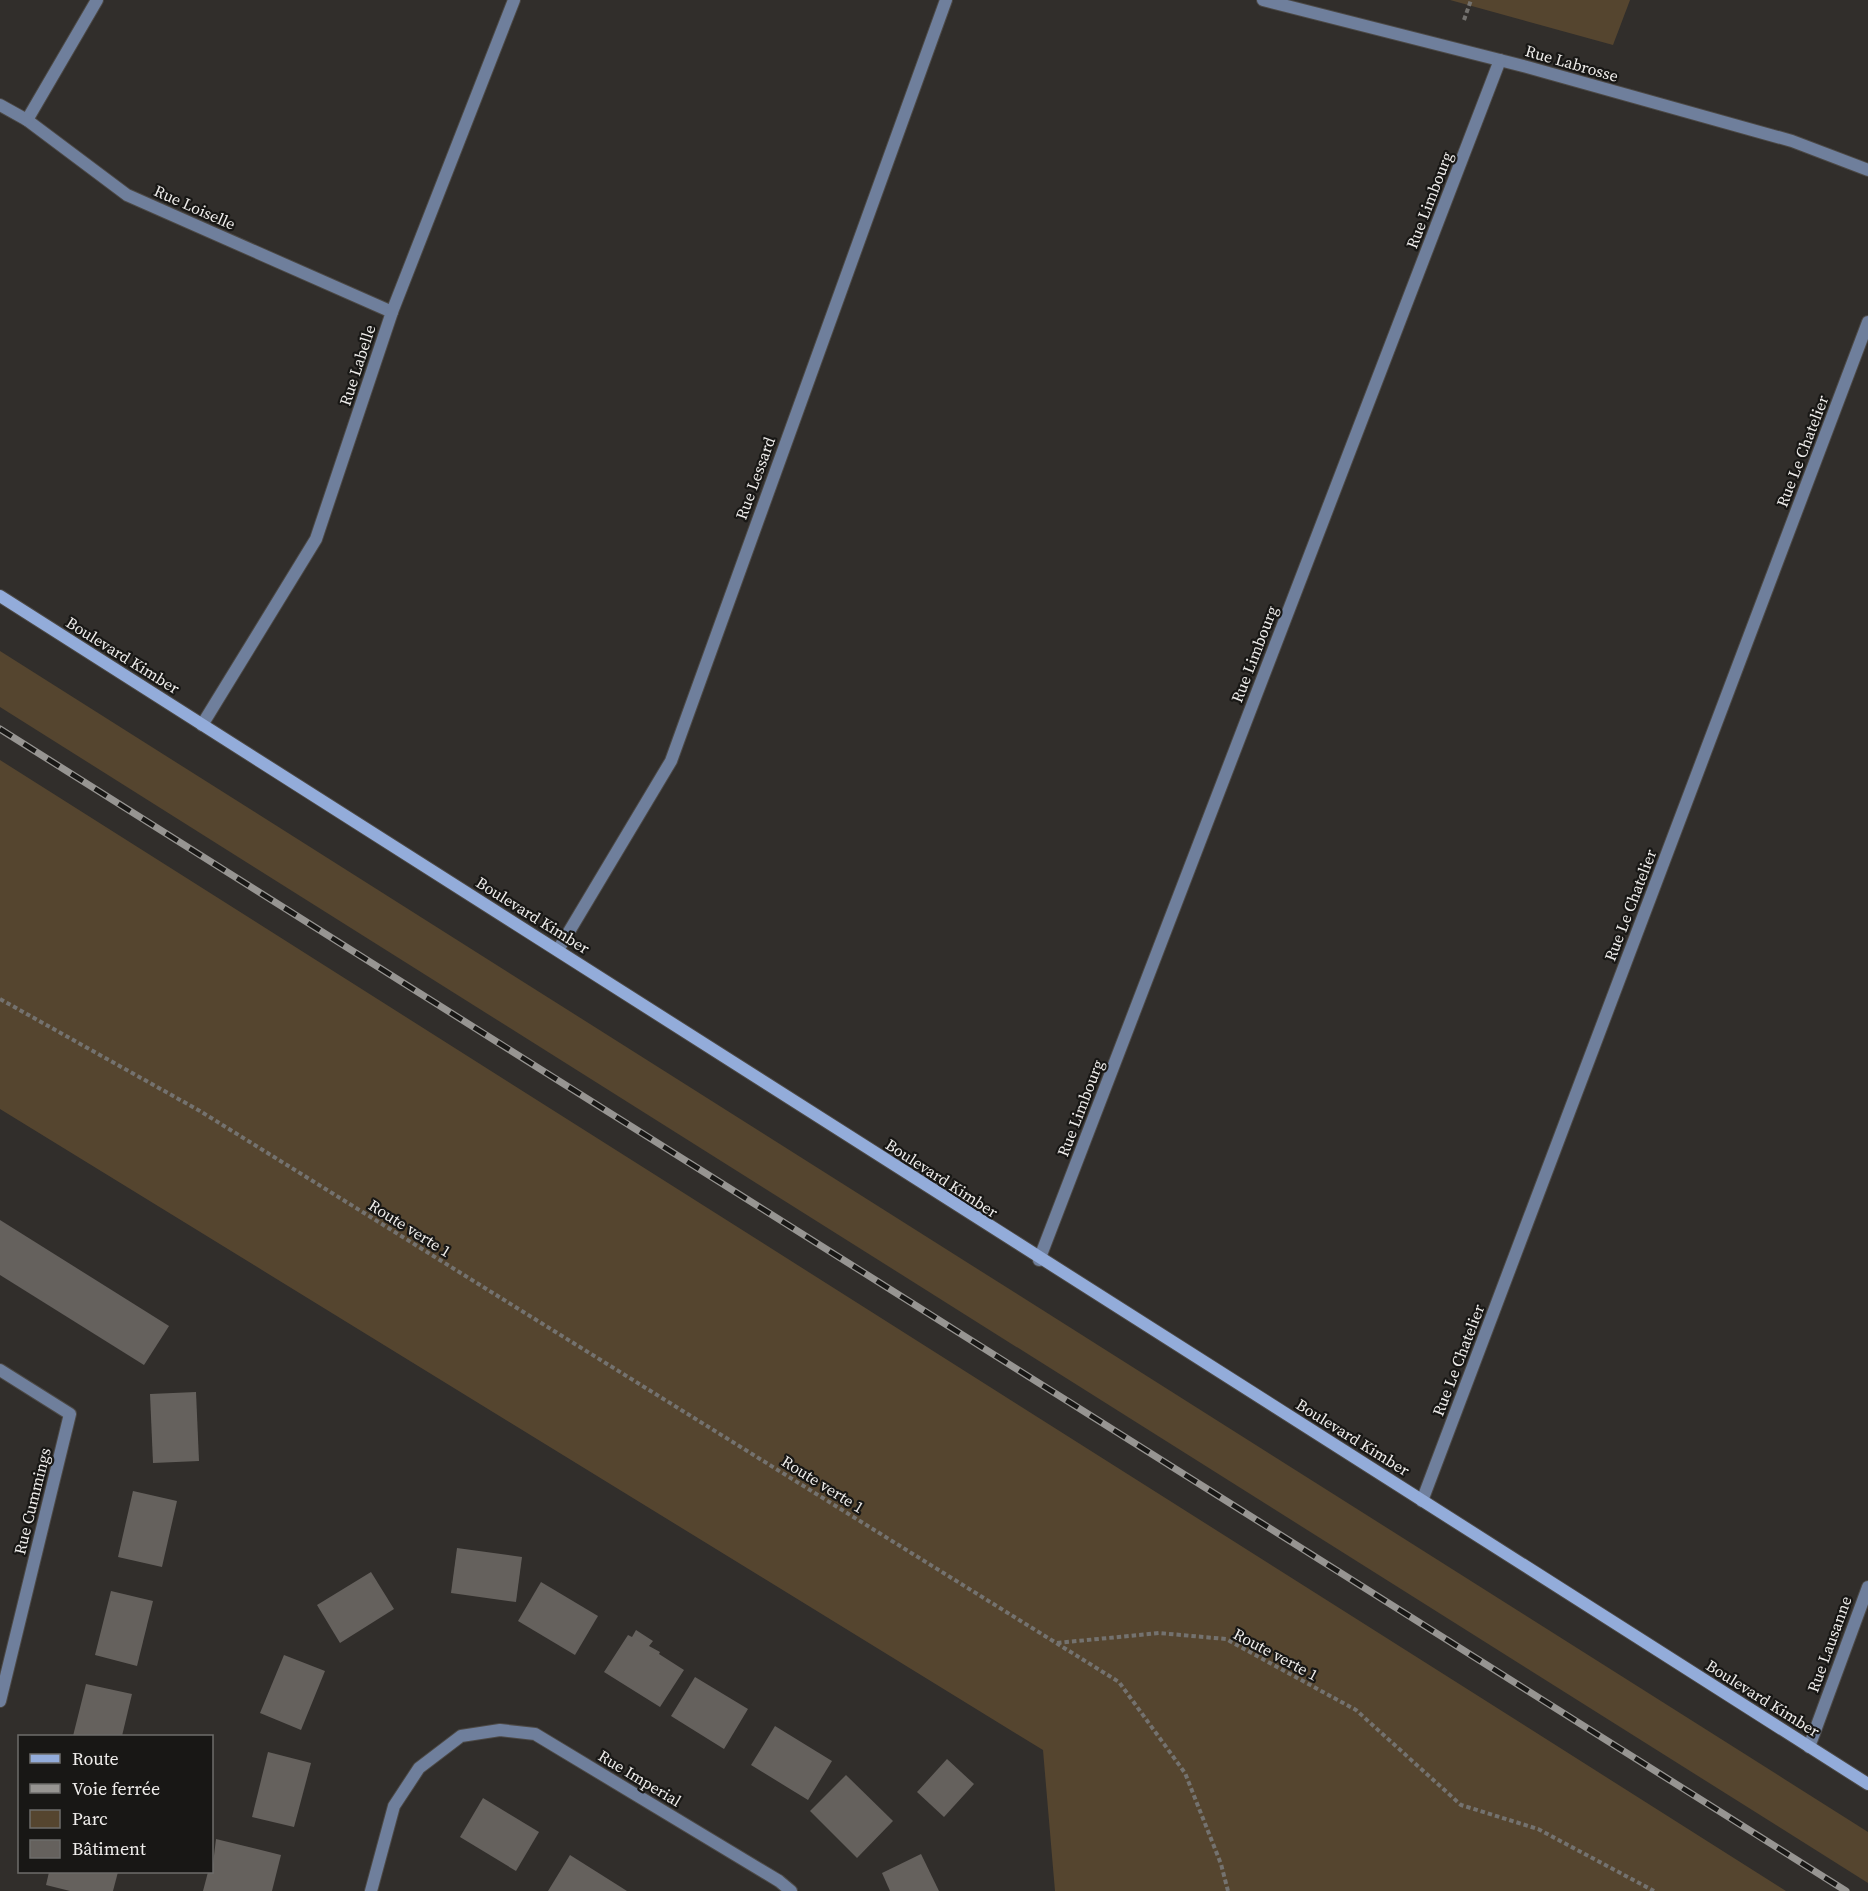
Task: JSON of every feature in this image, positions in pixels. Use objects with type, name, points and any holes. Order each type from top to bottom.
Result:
[{"type":"street","points":[[27,120],[98,0]]},
{"type":"street","name":"Rue Labelle","points":[[202,725],[316,539],[392,312],[514,0]]},
{"type":"street","name":"Rue Lessard","points":[[558,950],[670,761],[946,0]]},
{"type":"street","name":"Rue Labrosse","points":[[1263,0],[1500,60],[1792,141],[1868,170]]},
{"type":"street","name":"Rue Limbourg","points":[[1039,1260],[1500,60]]},
{"type":"street","name":"Rue Loiselle","points":[[0,105],[27,120],[127,195],[392,312]]},
{"type":"street","name":"Rue Le Chatelier","points":[[1422,1501],[1868,322]]},
{"type":"street","name":"Boulevard Kimber","points":[[0,597],[558,950],[1039,1260],[1868,1784]]},
{"type":"street","name":"Rue Cummings","points":[[0,1370],[70,1414],[0,1701]]},
{"type":"street","name":"Rue Lausanne","points":[[1809,1747],[1868,1587]]},
{"type":"street","name":"Rue Imperial","points":[[371,1891],[394,1806],[419,1768],[460,1736],[500,1730],[534,1734],[779,1881],[791,1891]]},
{"type":"path","points":[[1464,20],[1471,0]]},
{"type":"path","name":"Route verte 1","points":[[0,999],[210,1117],[1056,1643],[1159,1633],[1226,1639],[1356,1710],[1461,1805],[1538,1829],[1654,1891]]},
{"type":"path","points":[[1056,1643],[1119,1682],[1185,1773],[1221,1864],[1228,1891]]},
{"type":"green space","points":[[1450,0],[1630,0],[1613,45]]},
{"type":"green space","points":[[0,651],[1868,1832],[1868,1883],[0,707]]},
{"type":"green space","points":[[0,760],[1786,1891],[1055,1891],[1043,1750],[0,1109]]},
{"type":"building","points":[[0,1220],[169,1326],[144,1365],[0,1275]]},
{"type":"building","points":[[196,1392],[199,1461],[153,1463],[150,1394]]},
{"type":"building","points":[[133,1491],[177,1501],[162,1567],[118,1557]]},
{"type":"building","points":[[457,1548],[522,1557],[516,1602],[451,1593]]},
{"type":"building","points":[[371,1572],[394,1609],[340,1643],[317,1605]]},
{"type":"building","points":[[541,1582],[598,1616],[575,1655],[518,1621]]},
{"type":"building","points":[[111,1591],[153,1601],[137,1666],[95,1655]]},
{"type":"building","points":[[636,1630],[653,1641],[649,1646],[684,1670],[660,1707],[604,1672],[628,1635],[632,1637]]},
{"type":"building","points":[[284,1655],[325,1671],[301,1730],[260,1713]]},
{"type":"building","points":[[695,1677],[748,1709],[724,1749],[671,1716]]},
{"type":"building","points":[[86,1684],[132,1694],[122,1735],[73,1735]]},
{"type":"building","points":[[775,1726],[832,1761],[808,1800],[751,1765]]},
{"type":"building","points":[[268,1752],[311,1763],[294,1827],[252,1817]]},
{"type":"building","points":[[947,1759],[974,1784],[944,1817],[917,1792]]},
{"type":"building","points":[[846,1775],[893,1821],[857,1858],[810,1811]]},
{"type":"building","points":[[483,1798],[539,1832],[516,1871],[460,1837]]},
{"type":"building","points":[[216,1839],[281,1855],[272,1891],[203,1891],[208,1873],[213,1873]]},
{"type":"building","points":[[921,1854],[939,1891],[890,1891],[882,1873]]},
{"type":"building","points":[[570,1855],[627,1891],[548,1891]]},
{"type":"building","points":[[49,1873],[118,1873],[113,1891],[70,1891],[46,1885]]},
{"type":"railway","points":[[0,729],[1846,1891]]}]
